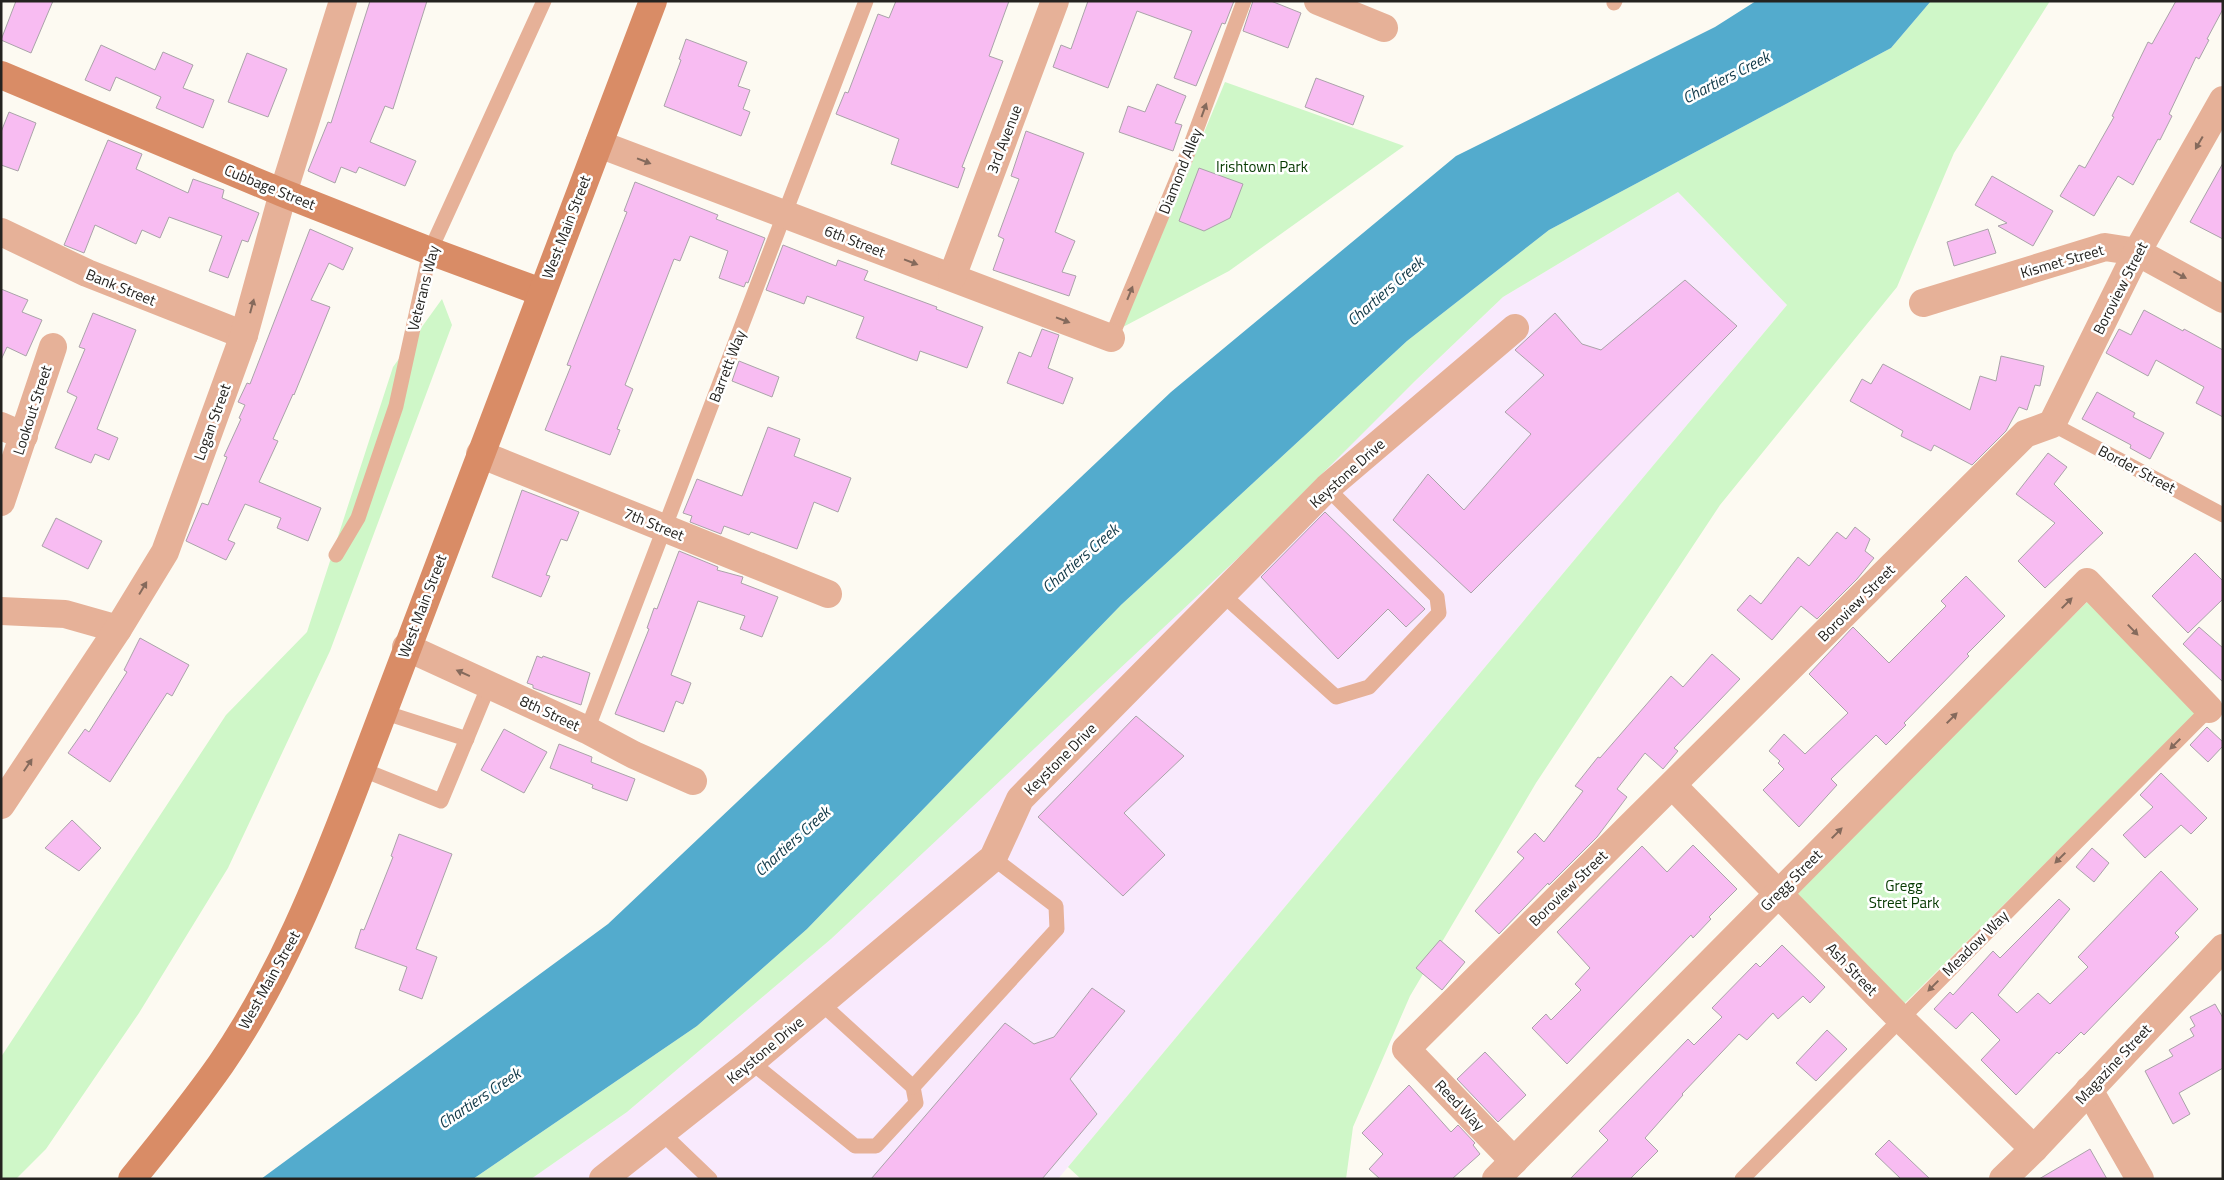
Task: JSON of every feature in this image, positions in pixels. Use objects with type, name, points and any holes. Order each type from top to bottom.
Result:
[{"type":"main road","name":"West Main Street","points":[[132,1179],[222,1063],[261,998],[295,934],[325,865],[406,647],[653,1]]},
{"type":"main road","name":"Cubbage Street","points":[[1,75],[283,193],[430,251],[542,292]]},
{"type":"street","name":"Logan Street","points":[[1,805],[118,629],[165,552],[244,335],[283,193],[343,1]]},
{"type":"street","name":"3rd Avenue","points":[[952,277],[1056,1]]},
{"type":"street","points":[[1318,1],[1384,28]]},
{"type":"street","name":"Boroview Street","points":[[1406,1050],[2025,434],[2052,424],[2137,252],[2223,100]]},
{"type":"street","name":"6th Street","points":[[599,144],[1111,338]]},
{"type":"street","name":"Bank Street","points":[[1,232],[87,273],[244,335]]},
{"type":"street","name":"Kismet Street","points":[[1922,303],[2105,247],[2137,252],[2223,299]]},
{"type":"street","name":"Keystone Drive","points":[[603,1179],[751,1062],[993,858],[1020,799],[1327,488],[1515,328]]},
{"type":"street","name":"Lookout Street","points":[[1,502],[13,431],[53,347]]},
{"type":"street","name":"7th Street","points":[[480,454],[828,594]]},
{"type":"street","name":"Gregg Street","points":[[1505,1170],[1778,892],[2087,582],[2209,709]]},
{"type":"street","points":[[1,611],[65,614],[118,629]]},
{"type":"street","name":"8th Street","points":[[406,647],[693,781]]},
{"type":"street","name":"Ash Street","points":[[1673,786],[1900,1018],[2034,1149]]},
{"type":"street","name":"Magazine Street","points":[[2003,1179],[2034,1149],[2223,948]]},
{"type":"street","name":"Reed Way","points":[[1406,1050],[1505,1170]]},
{"type":"street","points":[[2089,1090],[2140,1179]]},
{"type":"lane","name":"Veterans Way","points":[[336,555],[358,518],[396,406],[430,251],[544,1]]},
{"type":"lane","name":"Barrett Way","points":[[587,730],[866,1]]},
{"type":"lane","name":"Diamond Alley","points":[[1111,338],[1187,155],[1244,1]]},
{"type":"lane","name":"Border Street","points":[[2052,424],[2223,515]]},
{"type":"lane","points":[[1222,594],[1336,696],[1369,687],[1439,613],[1437,596],[1327,488]]},
{"type":"lane","points":[[361,769],[440,801],[489,685]]},
{"type":"lane","name":"Meadow Way","points":[[1742,1179],[2209,709]]},
{"type":"lane","points":[[383,712],[466,739]]},
{"type":"lane","points":[[913,1087],[1056,929],[1056,906],[993,858]]},
{"type":"lane","points":[[751,1062],[855,1146],[876,1146],[916,1103],[913,1087],[821,1003]]},
{"type":"lane","points":[[662,1133],[710,1179]]},
{"type":"shaded area","points":[[1678,192],[1787,305],[1058,1179],[531,1179],[627,1112],[831,939],[1503,297]]},
{"type":"green space","points":[[1931,1],[2050,1],[1954,153],[1897,287],[1720,505],[1536,783],[1410,996],[1353,1127],[1346,1179],[1081,1179],[1068,1167],[1787,305],[1678,192],[1503,297],[1415,381],[1240,556],[831,939],[627,1112],[531,1179],[473,1179],[697,1026],[807,929],[1121,605],[1407,341],[1549,230],[1891,48]]},
{"type":"green space","name":"Irishtown Park","points":[[1225,82],[1404,146],[1229,271],[1123,327]]},
{"type":"green space","points":[[442,299],[452,325],[330,651],[228,868],[139,1013],[46,1149],[16,1179],[1,1179],[1,1057],[226,715],[307,632],[393,367]]},
{"type":"green space","name":"Gregg Street Park","points":[[2091,598],[2199,710],[1903,1005],[1793,893]]},
{"type":"water","name":"Chartiers Creek","points":[[1756,1],[1931,1],[1891,48],[1549,230],[1407,341],[1121,605],[807,929],[697,1026],[473,1179],[261,1179],[608,924],[1171,392],[1456,156],[1715,27]]},
{"type":"building","points":[[16,1],[53,1],[31,53],[1,40]]},
{"type":"building","points":[[370,1],[427,1],[393,109],[385,106],[370,142],[416,161],[405,186],[359,167],[356,173],[341,167],[335,183],[308,171],[328,122],[331,123]]},
{"type":"building","points":[[896,1],[1009,1],[989,56],[1003,61],[962,167],[965,168],[958,188],[891,164],[899,139],[836,114],[845,92],[848,93],[878,14],[889,18]]},
{"type":"building","points":[[1088,1],[1234,1],[1225,24],[1222,23],[1196,86],[1174,78],[1192,31],[1137,11],[1108,88],[1053,67],[1061,45],[1071,49]]},
{"type":"building","points":[[1253,1],[1271,1],[1301,13],[1288,48],[1243,31]]},
{"type":"building","points":[[2176,1],[2223,1],[2223,9],[2199,59],[2196,57],[2169,114],[2172,116],[2160,140],[2158,139],[2133,185],[2118,176],[2094,216],[2060,196],[2079,165],[2085,168],[2114,117],[2112,116],[2148,42],[2152,44]]},
{"type":"building","points":[[686,39],[747,62],[738,86],[750,90],[743,109],[750,112],[741,136],[664,106],[681,60],[679,59]]},
{"type":"building","points":[[101,45],[155,70],[163,52],[193,65],[183,88],[214,100],[203,128],[156,108],[161,97],[116,77],[110,91],[85,80]]},
{"type":"building","points":[[247,53],[287,69],[268,117],[228,102]]},
{"type":"building","points":[[1316,78],[1364,96],[1353,125],[1305,107]]},
{"type":"building","points":[[1157,84],[1186,96],[1175,123],[1182,125],[1173,151],[1119,132],[1128,106],[1145,112]]},
{"type":"building","points":[[9,112],[36,123],[18,171],[1,165],[1,132]]},
{"type":"building","points":[[1026,131],[1084,153],[1055,232],[1075,241],[1062,272],[1076,276],[1069,296],[993,270],[1004,239],[998,236],[1019,179],[1011,176]]},
{"type":"building","points":[[108,140],[142,154],[136,169],[188,193],[193,179],[224,190],[222,198],[259,213],[248,242],[242,240],[228,278],[209,271],[222,236],[169,217],[160,238],[142,230],[136,244],[95,225],[84,253],[64,245]]},
{"type":"building","points":[[2223,163],[2223,239],[2190,222]]},
{"type":"building","points":[[1199,168],[1243,184],[1230,218],[1204,231],[1179,221]]},
{"type":"building","points":[[1992,176],[2053,211],[2033,246],[1998,226],[2007,223],[1975,205]]},
{"type":"building","points":[[635,182],[718,215],[716,219],[765,238],[748,283],[746,282],[744,287],[719,278],[728,251],[690,236],[680,261],[674,259],[625,385],[633,389],[617,429],[620,430],[610,455],[545,430],[571,366],[567,365],[627,212],[624,211]]},
{"type":"building","points":[[310,229],[353,248],[343,270],[329,263],[311,300],[330,307],[294,395],[273,439],[278,441],[259,482],[321,508],[308,541],[277,528],[281,518],[245,504],[228,540],[235,543],[226,560],[186,541],[202,503],[208,505],[227,457],[224,456],[241,419],[239,418],[245,405],[238,402],[247,383],[250,384]]},
{"type":"building","points":[[1988,229],[1996,253],[1954,266],[1947,242]]},
{"type":"building","points":[[783,245],[836,266],[838,260],[868,271],[864,280],[937,307],[936,309],[983,327],[967,368],[920,351],[917,361],[856,338],[864,317],[807,296],[804,304],[766,290]]},
{"type":"building","points":[[1685,280],[1737,326],[1471,593],[1393,520],[1428,474],[1464,510],[1531,434],[1505,412],[1544,375],[1515,350],[1555,313],[1582,344],[1601,350]]},
{"type":"building","points":[[1,289],[28,300],[22,312],[42,320],[26,356],[7,347],[1,360]]},
{"type":"building","points":[[2144,310],[2223,350],[2223,417],[2196,403],[2204,387],[2156,360],[2148,376],[2106,353],[2119,329],[2131,335]]},
{"type":"building","points":[[93,313],[136,330],[97,429],[118,438],[109,460],[95,454],[91,463],[55,448],[77,397],[67,392],[85,349],[79,347]]},
{"type":"building","points":[[1042,329],[1059,335],[1048,368],[1073,378],[1063,404],[1007,383],[1019,352],[1031,357]]},
{"type":"building","points":[[2001,356],[2044,366],[2040,386],[2035,385],[2027,410],[2019,407],[2006,431],[1972,465],[1934,445],[1931,451],[1901,436],[1903,431],[1850,401],[1862,379],[1871,384],[1883,364],[1970,410],[1980,376],[1996,381]]},
{"type":"building","points":[[739,361],[779,377],[772,397],[732,381]]},
{"type":"building","points":[[2097,392],[2135,413],[2133,417],[2164,433],[2150,459],[2130,448],[2131,445],[2082,419]]},
{"type":"building","points":[[768,427],[800,439],[794,456],[851,478],[838,512],[814,502],[797,549],[751,532],[749,535],[724,526],[721,534],[690,522],[692,516],[683,513],[697,479],[742,496]]},
{"type":"building","points":[[2048,453],[2067,467],[2054,484],[2103,533],[2045,588],[2018,561],[2055,523],[2016,494]]},
{"type":"building","points":[[522,490],[579,512],[567,541],[561,539],[546,575],[550,576],[541,597],[492,577]]},
{"type":"building","points":[[1325,512],[1425,609],[1406,627],[1388,609],[1338,659],[1261,577]]},
{"type":"building","points":[[56,518],[102,541],[88,569],[42,546]]},
{"type":"building","points":[[1855,527],[1870,539],[1865,551],[1874,558],[1857,579],[1817,619],[1801,606],[1772,640],[1737,610],[1750,595],[1761,604],[1798,557],[1809,566],[1837,532],[1846,539]]},
{"type":"building","points":[[679,551],[718,567],[717,570],[743,577],[741,583],[778,597],[762,637],[740,629],[745,616],[698,601],[671,675],[691,683],[683,704],[676,701],[664,732],[615,714],[649,629],[647,628],[654,608],[657,609]]},
{"type":"building","points":[[2195,553],[2223,581],[2223,599],[2188,633],[2152,596]]},
{"type":"building","points":[[1966,576],[2005,616],[1967,654],[1969,656],[1904,723],[1906,725],[1886,745],[1876,735],[1831,779],[1837,785],[1799,827],[1763,790],[1784,769],[1778,763],[1780,761],[1769,751],[1784,734],[1805,754],[1848,713],[1809,674],[1853,627],[1889,663],[1946,606],[1941,601]]},
{"type":"building","points":[[2199,627],[2223,648],[2223,682],[2183,644]]},
{"type":"building","points":[[140,638],[189,665],[172,696],[167,693],[110,782],[68,753],[85,729],[89,732],[127,672],[124,670]]},
{"type":"building","points":[[1712,654],[1740,679],[1674,748],[1678,751],[1663,769],[1645,753],[1617,789],[1627,797],[1597,837],[1549,885],[1548,883],[1499,934],[1475,911],[1524,858],[1517,852],[1535,833],[1544,842],[1583,791],[1575,786],[1598,757],[1600,758],[1671,676],[1683,687]]},
{"type":"building","points":[[537,656],[542,658],[543,656],[590,673],[581,705],[533,688],[533,685],[527,683]]},
{"type":"building","points":[[1136,716],[1184,756],[1124,813],[1165,855],[1123,896],[1038,817]]},
{"type":"building","points":[[2207,727],[2223,742],[2223,746],[2208,762],[2190,745]]},
{"type":"building","points":[[504,729],[547,752],[524,793],[481,770]]},
{"type":"building","points":[[559,744],[592,757],[591,762],[635,779],[627,801],[592,788],[593,785],[550,768]]},
{"type":"building","points":[[2161,773],[2207,818],[2191,834],[2181,825],[2145,858],[2123,835],[2153,807],[2140,795]]},
{"type":"building","points":[[72,820],[101,848],[79,871],[45,848]]},
{"type":"building","points":[[399,834],[452,854],[416,949],[437,957],[422,999],[399,990],[407,967],[355,948],[361,929],[364,930],[393,857],[391,856]]},
{"type":"building","points":[[1693,845],[1737,889],[1709,917],[1711,919],[1693,938],[1691,935],[1567,1064],[1532,1028],[1546,1014],[1551,1020],[1581,990],[1575,984],[1590,968],[1557,932],[1642,846],[1667,872]]},
{"type":"building","points":[[2092,848],[2109,863],[2094,882],[2076,867]]},
{"type":"building","points":[[2161,871],[2198,909],[2175,933],[2179,937],[2084,1035],[2081,1032],[2059,1054],[2057,1052],[2016,1095],[1981,1060],[2000,1040],[1972,1012],[1956,1029],[1934,1009],[1950,992],[1953,995],[1993,951],[2000,958],[2059,899],[2070,909],[1998,995],[2017,1013],[2038,993],[2050,1004],[2088,967],[2078,957]]},
{"type":"building","points":[[1440,940],[1465,962],[1442,990],[1416,968]]},
{"type":"building","points":[[1782,945],[1825,987],[1810,1003],[1803,996],[1778,1019],[1773,1013],[1747,1040],[1739,1034],[1682,1094],[1645,1138],[1658,1151],[1630,1179],[1570,1179],[1608,1140],[1599,1131],[1688,1039],[1694,1045],[1722,1017],[1712,1008],[1756,963],[1760,967]]},
{"type":"building","points":[[1092,988],[1125,1011],[1070,1079],[1097,1114],[1042,1179],[871,1179],[1005,1023],[1034,1044],[1054,1037]]},
{"type":"building","points":[[2215,1004],[2223,1018],[2223,1068],[2179,1093],[2190,1114],[2173,1124],[2145,1071],[2173,1056],[2169,1050],[2194,1036],[2190,1029],[2195,1026],[2190,1017]]},
{"type":"building","points":[[1827,1030],[1847,1049],[1816,1081],[1796,1063]]},
{"type":"building","points":[[1485,1052],[1526,1095],[1498,1122],[1457,1079]]},
{"type":"building","points":[[1409,1085],[1451,1132],[1458,1125],[1475,1143],[1473,1145],[1480,1154],[1452,1179],[1380,1179],[1369,1169],[1383,1154],[1362,1133]]},
{"type":"building","points":[[1889,1140],[1930,1179],[1901,1179],[1875,1154]]},
{"type":"building","points":[[2090,1149],[2107,1179],[2039,1179]]}]
